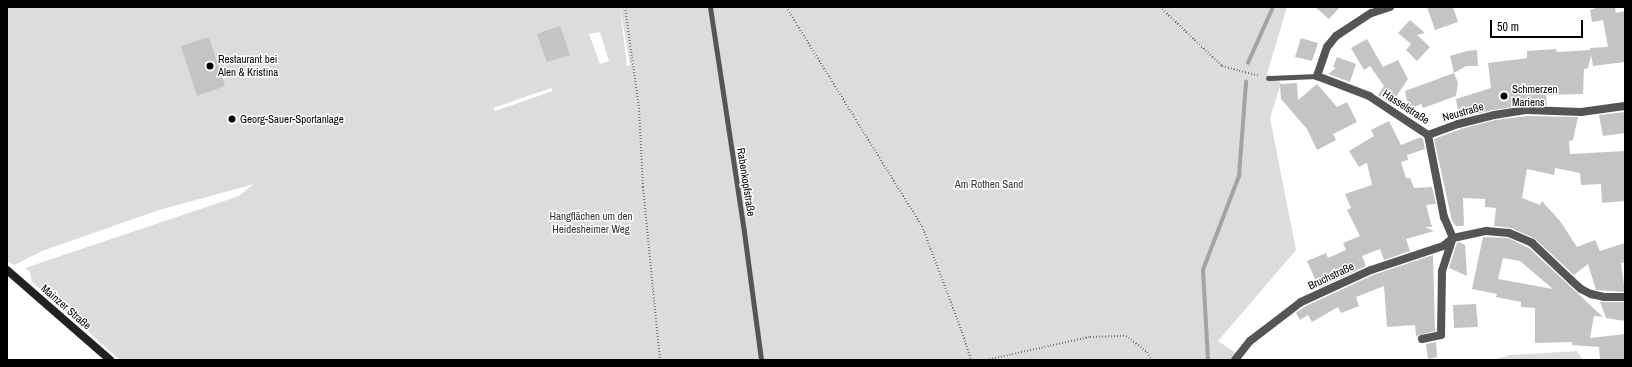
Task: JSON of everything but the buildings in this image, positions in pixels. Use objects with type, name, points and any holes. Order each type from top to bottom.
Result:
[{"type":"main road","name":"Mainzer Straße","points":[[7,270],[110,360]]},
{"type":"street","points":[[1316,76],[1327,47],[1331,41],[1373,10],[1390,7]]},
{"type":"street","name":"Hasselstraße","points":[[1316,76],[1369,96],[1428,135],[1444,217],[1453,238]]},
{"type":"street","name":"Neustraße","points":[[1428,135],[1458,124],[1513,112],[1527,110],[1581,112],[1625,106]]},
{"type":"street","name":"Bruchstraße","points":[[1235,360],[1250,341],[1301,302],[1371,270],[1443,246],[1453,238],[1486,231],[1509,233],[1532,243],[1581,289],[1604,297],[1625,297]]},
{"type":"street","points":[[1422,339],[1441,335],[1442,271],[1453,238]]},
{"type":"lane","name":"Rabenkopfstraße","points":[[710,7],[744,232],[761,360]]},
{"type":"lane","points":[[1268,78],[1316,76]]},
{"type":"path","points":[[624,7],[639,108],[644,195],[660,360]]},
{"type":"path","points":[[786,7],[922,226],[962,332],[970,360]]},
{"type":"path","points":[[1160,7],[1222,66],[1268,78]]},
{"type":"path","points":[[986,360],[1090,338],[1126,336],[1147,352],[1152,360]]},
{"type":"green space","points":[[7,7],[620,7],[1287,7],[1267,74],[1281,83],[1270,118],[1296,250],[1218,341],[1236,353],[1230,360],[120,360],[32,282],[30,272],[25,268],[239,196],[254,184],[159,210],[42,251],[14,265],[8,262]],"holes":[[[620,7],[630,65],[627,66]],[[600,32],[609,61],[600,64],[589,34]],[[551,88],[553,91],[495,111],[493,108]]]},
{"type":"green space","points":[[1577,351],[1583,360],[1492,360],[1510,355]]},
{"type":"waterway","points":[[1248,63],[1273,7]]},
{"type":"waterway","points":[[1208,360],[1203,270],[1239,176],[1246,82]]},
{"type":"place","name":"Restaurant bei Alen & Kristina","points":[[210,66]]},
{"type":"place","name":"Schmerzen Mariens","points":[[1504,96]]},
{"type":"place","name":"Georg-Sauer-Sportanlage","points":[[232,119]]},
{"type":"park label","name":"Am Rothen Sand","points":[[989,184]]},
{"type":"park label","name":"Hangflächen um den Heidesheimer Weg","points":[[591,223]]}]
